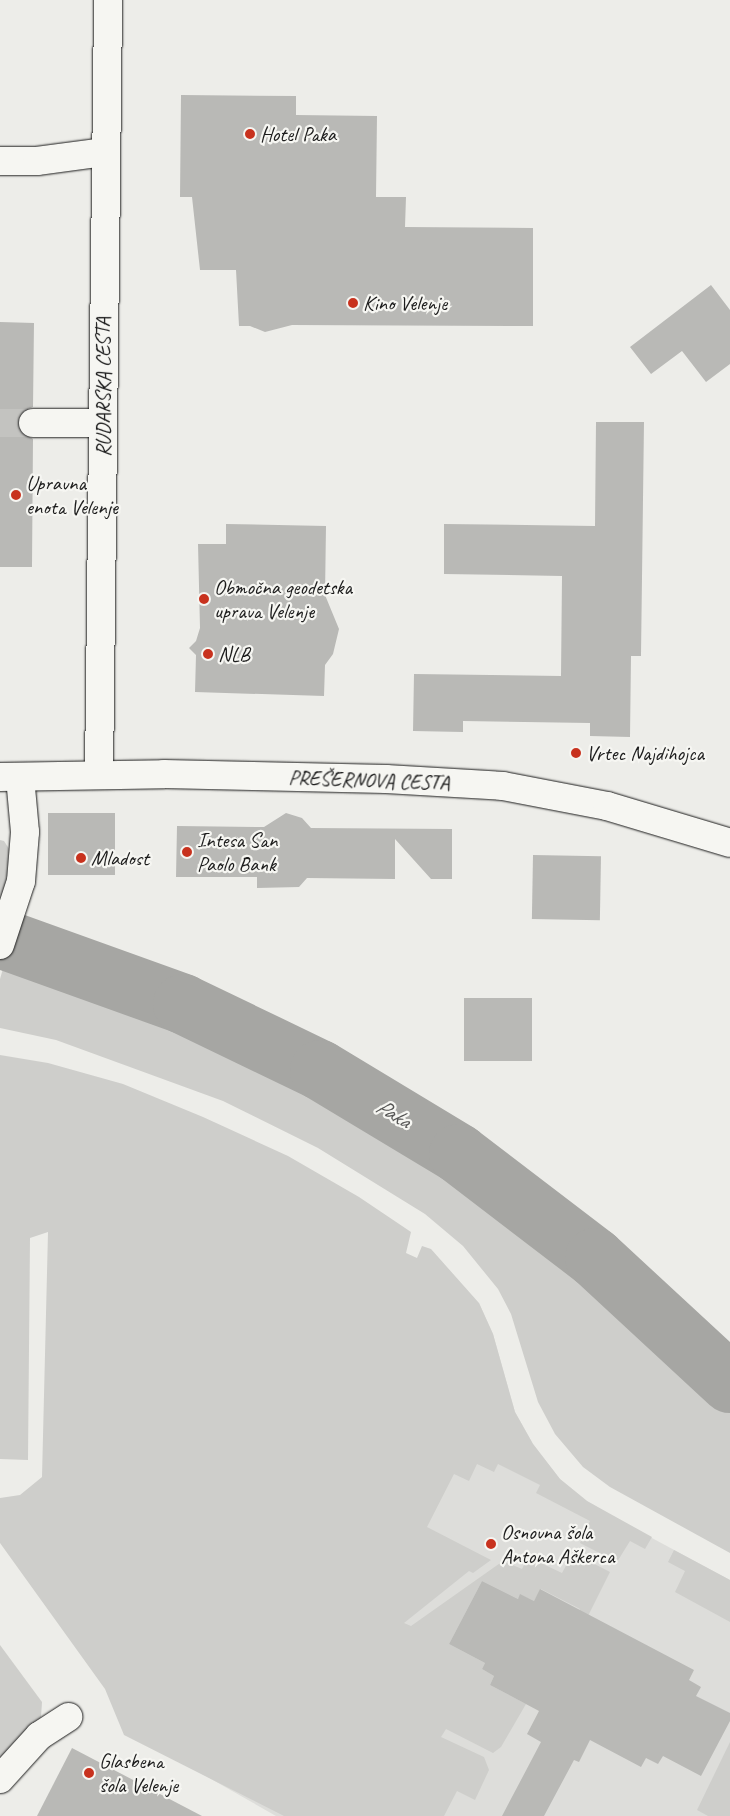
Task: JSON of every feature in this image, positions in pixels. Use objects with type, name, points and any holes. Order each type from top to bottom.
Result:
[{"type":"street","name":"RUDARSKA CESTA","points":[[99,775],[108,0]]},
{"type":"street","points":[[0,161],[37,161],[105,152]]},
{"type":"street","points":[[33,423],[103,424]]},
{"type":"street","name":"PREŠERNOVA CESTA","points":[[10,777],[99,775],[386,778],[503,786],[607,806],[730,843]]},
{"type":"street","points":[[0,945],[21,881],[25,832],[10,777]]},
{"type":"street","points":[[0,1779],[39,1736],[68,1717]]},
{"type":"shaded area","points":[[0,840],[4,841],[13,855],[0,915]]},
{"type":"shaded area","points":[[8,951],[63,965],[273,1064],[278,1078],[389,1125],[613,1297],[730,1403],[730,1553],[610,1487],[583,1467],[555,1434],[538,1402],[511,1314],[498,1289],[463,1246],[425,1214],[318,1148],[223,1101],[56,1040],[0,1028],[0,979]]},
{"type":"shaded area","points":[[0,1055],[48,1063],[123,1084],[203,1117],[288,1156],[359,1197],[411,1232],[406,1253],[417,1258],[422,1246],[431,1249],[479,1303],[493,1334],[515,1412],[533,1444],[560,1479],[587,1501],[652,1537],[645,1549],[630,1541],[617,1562],[580,1543],[590,1521],[536,1493],[540,1485],[498,1464],[494,1472],[477,1464],[469,1481],[454,1474],[427,1527],[491,1560],[473,1573],[469,1571],[404,1623],[411,1626],[503,1561],[522,1569],[528,1557],[562,1573],[573,1553],[610,1572],[581,1630],[572,1625],[580,1609],[541,1589],[534,1601],[521,1595],[518,1599],[482,1581],[449,1644],[485,1663],[482,1669],[494,1676],[490,1685],[526,1704],[501,1747],[493,1753],[446,1729],[441,1737],[484,1757],[489,1770],[475,1800],[457,1791],[444,1816],[284,1816],[124,1735],[105,1689],[0,1543],[0,1498],[20,1495],[42,1477],[48,1232],[30,1238],[28,1460],[0,1459]]},
{"type":"shaded area","name":"Osnovna šola Antona Aškerca","points":[[479,1303],[493,1334],[515,1412],[533,1444],[560,1479],[587,1501],[624,1523],[730,1580],[730,1816],[276,1816],[197,1771]]},
{"type":"shaded area","points":[[674,1550],[730,1580],[730,1622],[675,1592],[685,1571],[668,1562]]},
{"type":"shaded area","points":[[0,1645],[42,1702],[41,1717],[35,1727],[0,1762]]},
{"type":"shaded area","points":[[730,1742],[730,1816],[708,1816],[697,1810]]},
{"type":"building","points":[[181,95],[296,96],[296,115],[377,116],[376,197],[406,197],[405,227],[533,228],[533,326],[292,325],[265,332],[250,326],[239,326],[236,270],[200,270],[192,197],[180,197]]},
{"type":"building","points":[[711,285],[730,310],[730,364],[706,382],[682,351],[651,374],[630,347]]},
{"type":"building","name":"Upravna enota Velenje","points":[[0,322],[34,323],[33,407],[25,410],[17,423],[20,431],[33,439],[32,567],[0,567]]},
{"type":"building","points":[[596,422],[644,422],[641,656],[631,656],[630,737],[590,736],[590,723],[463,721],[463,732],[413,731],[414,674],[561,676],[562,576],[444,574],[444,524],[595,526]]},
{"type":"building","points":[[226,524],[326,526],[325,595],[339,629],[333,654],[325,665],[324,696],[195,692],[196,655],[189,648],[196,641],[200,628],[198,544],[226,544]]},
{"type":"building","name":"Mladost","points":[[48,813],[115,813],[115,875],[48,875]]},
{"type":"building","points":[[286,813],[302,818],[311,828],[452,829],[452,879],[431,879],[395,839],[395,879],[307,878],[299,887],[257,888],[257,877],[176,877],[177,826],[264,827]]},
{"type":"building","points":[[533,855],[601,856],[600,920],[532,919]]},
{"type":"building","points":[[464,998],[532,998],[532,1061],[464,1061]]},
{"type":"building","points":[[482,1581],[518,1599],[520,1594],[534,1601],[540,1589],[694,1670],[689,1680],[701,1687],[696,1696],[730,1713],[730,1721],[701,1776],[663,1756],[658,1764],[646,1758],[641,1767],[590,1740],[579,1762],[574,1760],[544,1816],[502,1816],[541,1742],[527,1734],[539,1711],[490,1685],[494,1676],[482,1669],[485,1663],[449,1644]]},
{"type":"building","name":"Glasbena šola Velenje","points":[[72,1748],[202,1816],[37,1816]]},
{"type":"waterway","name":"Paka","points":[[0,938],[183,1004],[320,1070],[459,1154],[595,1258],[730,1383]]},
{"type":"tunnel","points":[[0,423],[33,423]]},
{"type":"place","name":"Hotel Paka","points":[[250,134]]},
{"type":"place","name":"Kino Velenje","points":[[353,303]]},
{"type":"place","name":"Upravna enota Velenje","points":[[16,495]]},
{"type":"place","name":"Območna geodetska uprava Velenje","points":[[204,599]]},
{"type":"place","name":"NLB","points":[[208,654]]},
{"type":"place","name":"Vrtec Najdihojca","points":[[576,753]]},
{"type":"place","name":"Intesa San Paolo Bank","points":[[187,852]]},
{"type":"place","name":"Mladost","points":[[81,858]]},
{"type":"place","name":"Osnovna šola Antona Aškerca","points":[[491,1544]]},
{"type":"place","name":"Glasbena šola Velenje","points":[[89,1773]]}]
